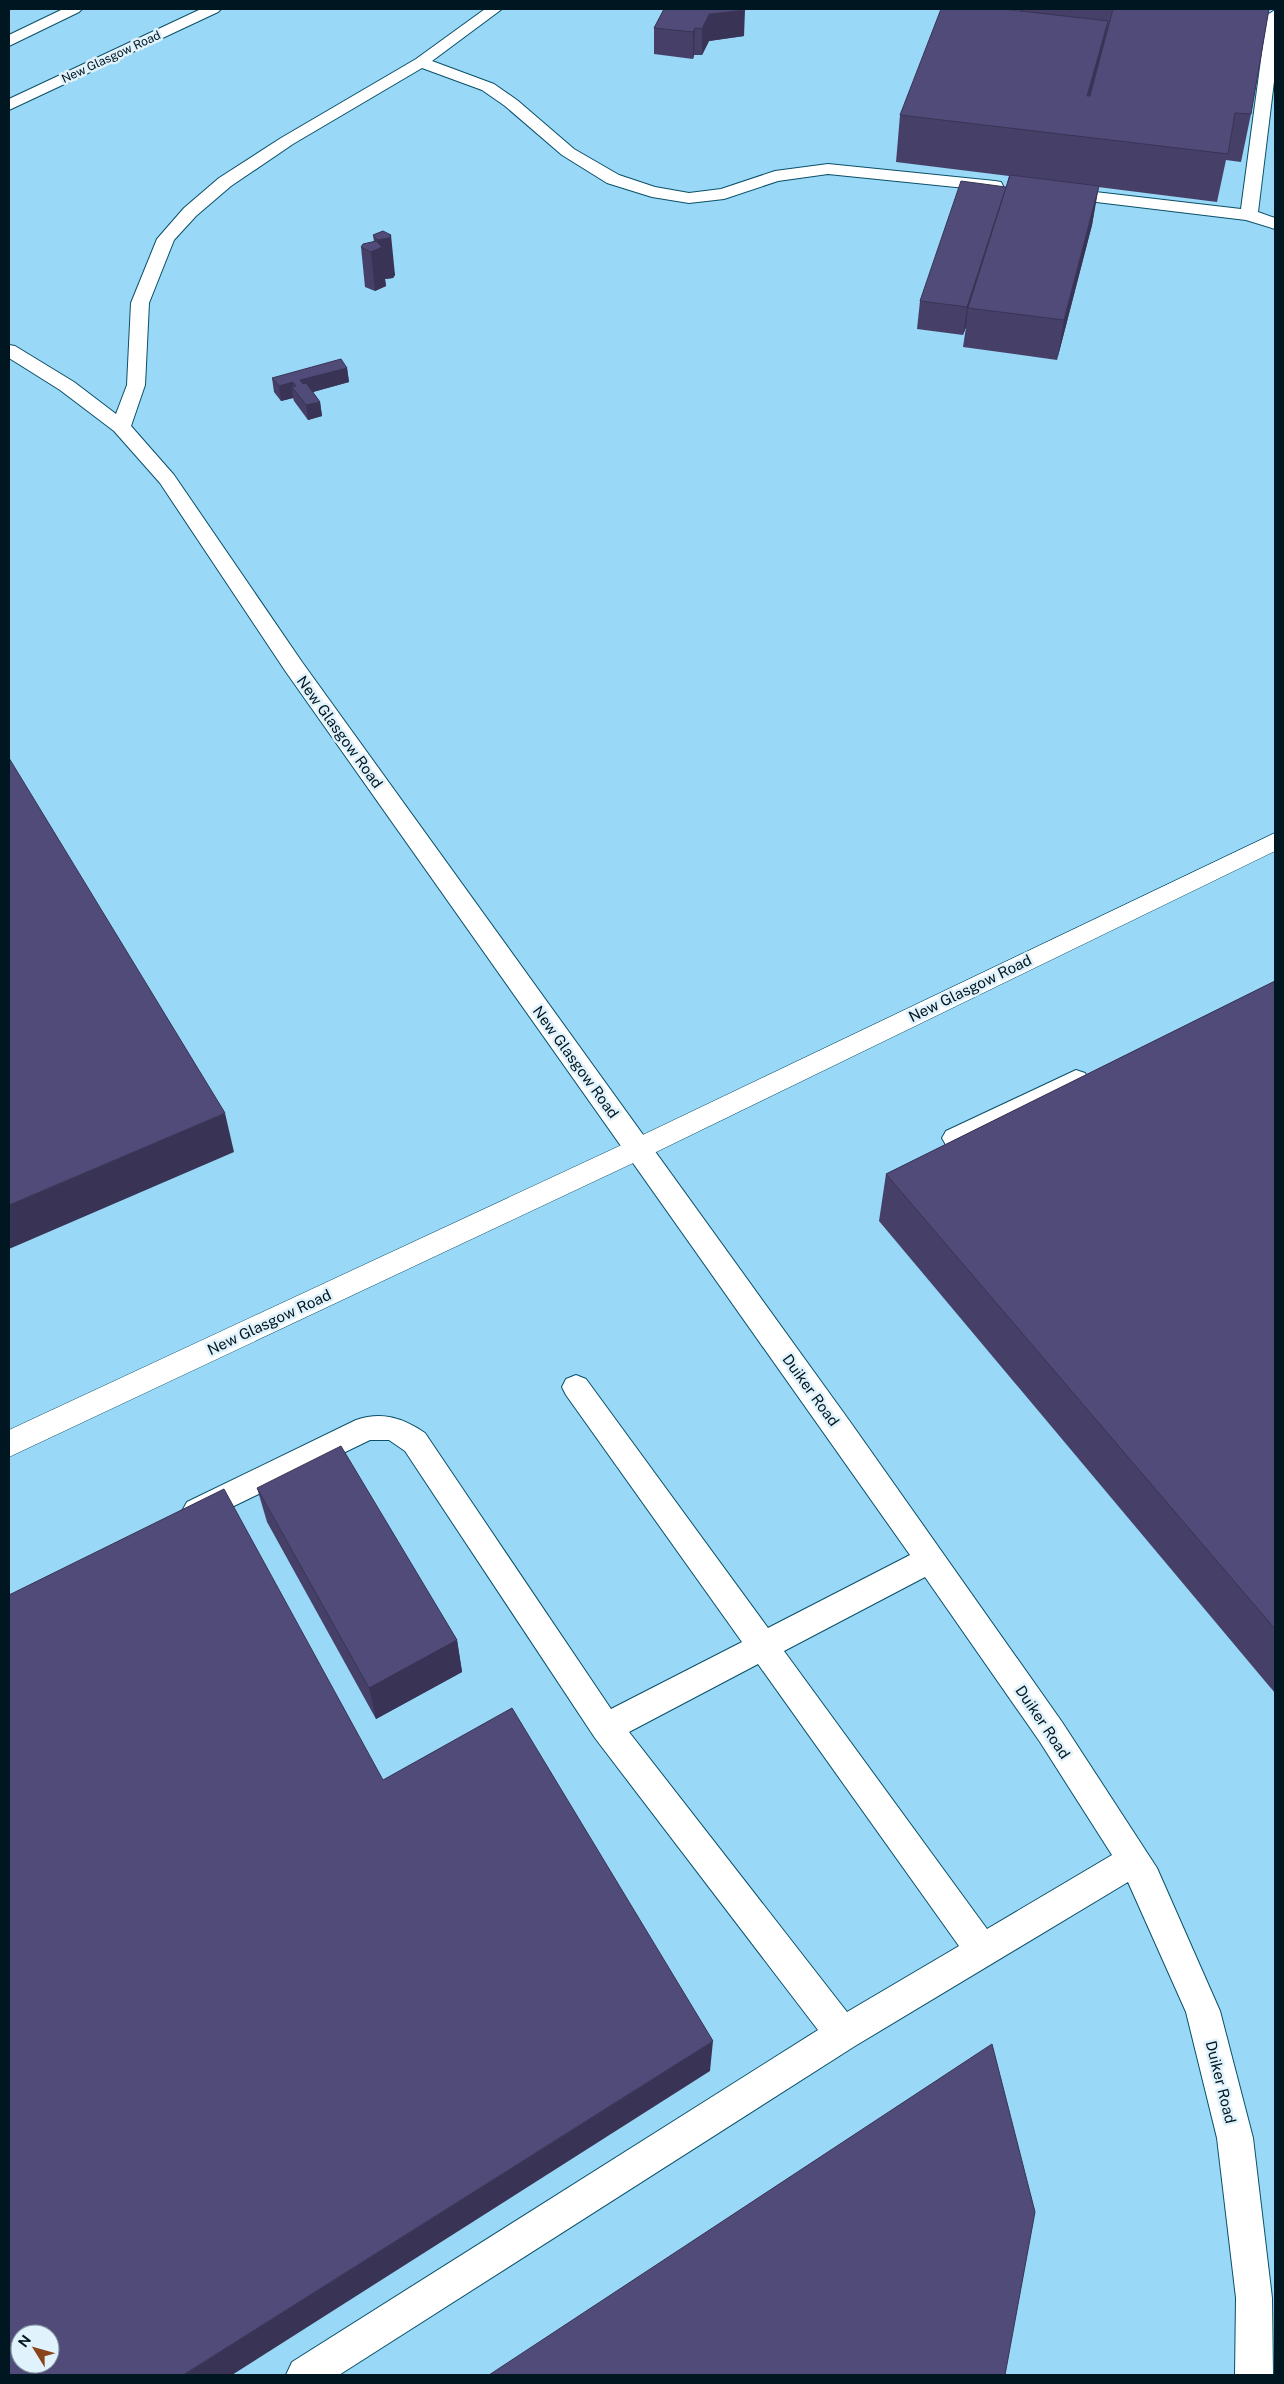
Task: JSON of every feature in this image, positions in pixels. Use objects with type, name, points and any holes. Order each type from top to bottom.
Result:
[{"type":"street","name":"New Glasgow Road","points":[[9,1444],[638,1149],[1275,841]]},
{"type":"lane","points":[[9,41],[74,9]]},
{"type":"lane","name":"New Glasgow Road","points":[[9,105],[214,9]]},
{"type":"lane","points":[[121,427],[136,385],[140,303],[166,239],[190,212],[225,182],[287,141],[421,62],[494,9]]},
{"type":"lane","points":[[1249,215],[1275,15]]},
{"type":"lane","points":[[421,62],[488,87],[511,103],[568,152],[613,179],[652,192],[688,198],[724,194],[775,176],[828,168],[1014,188]]},
{"type":"lane","points":[[1043,192],[1249,215],[1275,224]]},
{"type":"lane","name":"New Glasgow Road","points":[[9,350],[67,386],[121,427],[167,479],[294,668],[638,1149]]},
{"type":"lane","points":[[955,1138],[1097,1070]]},
{"type":"lane","name":"Duiker Road","points":[[638,1149],[1051,1732],[1145,1879],[1203,2011],[1235,2138],[1254,2298],[1254,2375]]},
{"type":"lane","points":[[576,1387],[983,1951]]},
{"type":"lane","points":[[170,1524],[366,1429],[381,1426],[398,1430],[415,1442],[606,1728],[844,2034]]},
{"type":"lane","points":[[606,1728],[930,1559]]},
{"type":"lane","points":[[304,2375],[844,2034],[1134,1860]]},
{"type":"building","points":[[664,9],[745,10],[709,14],[702,29],[695,28],[693,32],[654,28]]},
{"type":"building","points":[[941,9],[1003,9],[1108,21],[1087,96],[1090,96],[1113,9],[1269,9],[1251,114],[1235,113],[1228,154],[900,115]]},
{"type":"building","points":[[1010,175],[1099,186],[1064,320],[968,308]]},
{"type":"building","points":[[961,181],[1006,187],[967,307],[920,301]]},
{"type":"building","points":[[383,231],[391,235],[389,238],[377,240],[373,235]]},
{"type":"building","points":[[376,241],[382,247],[371,252],[361,247],[363,244]]},
{"type":"building","points":[[341,359],[347,368],[300,380],[303,384],[306,383],[320,402],[306,405],[292,387],[296,386],[293,382],[279,386],[272,378]]},
{"type":"building","points":[[9,758],[225,1113],[9,1205]]},
{"type":"building","points":[[1275,981],[1275,1629],[886,1174]]},
{"type":"building","points":[[341,1446],[457,1640],[369,1688],[257,1488]]},
{"type":"building","points":[[224,1489],[383,1780],[512,1708],[713,2041],[183,2375],[9,2375],[9,1595]]},
{"type":"building","points":[[992,2044],[1035,2212],[1005,2375],[489,2375]]}]
